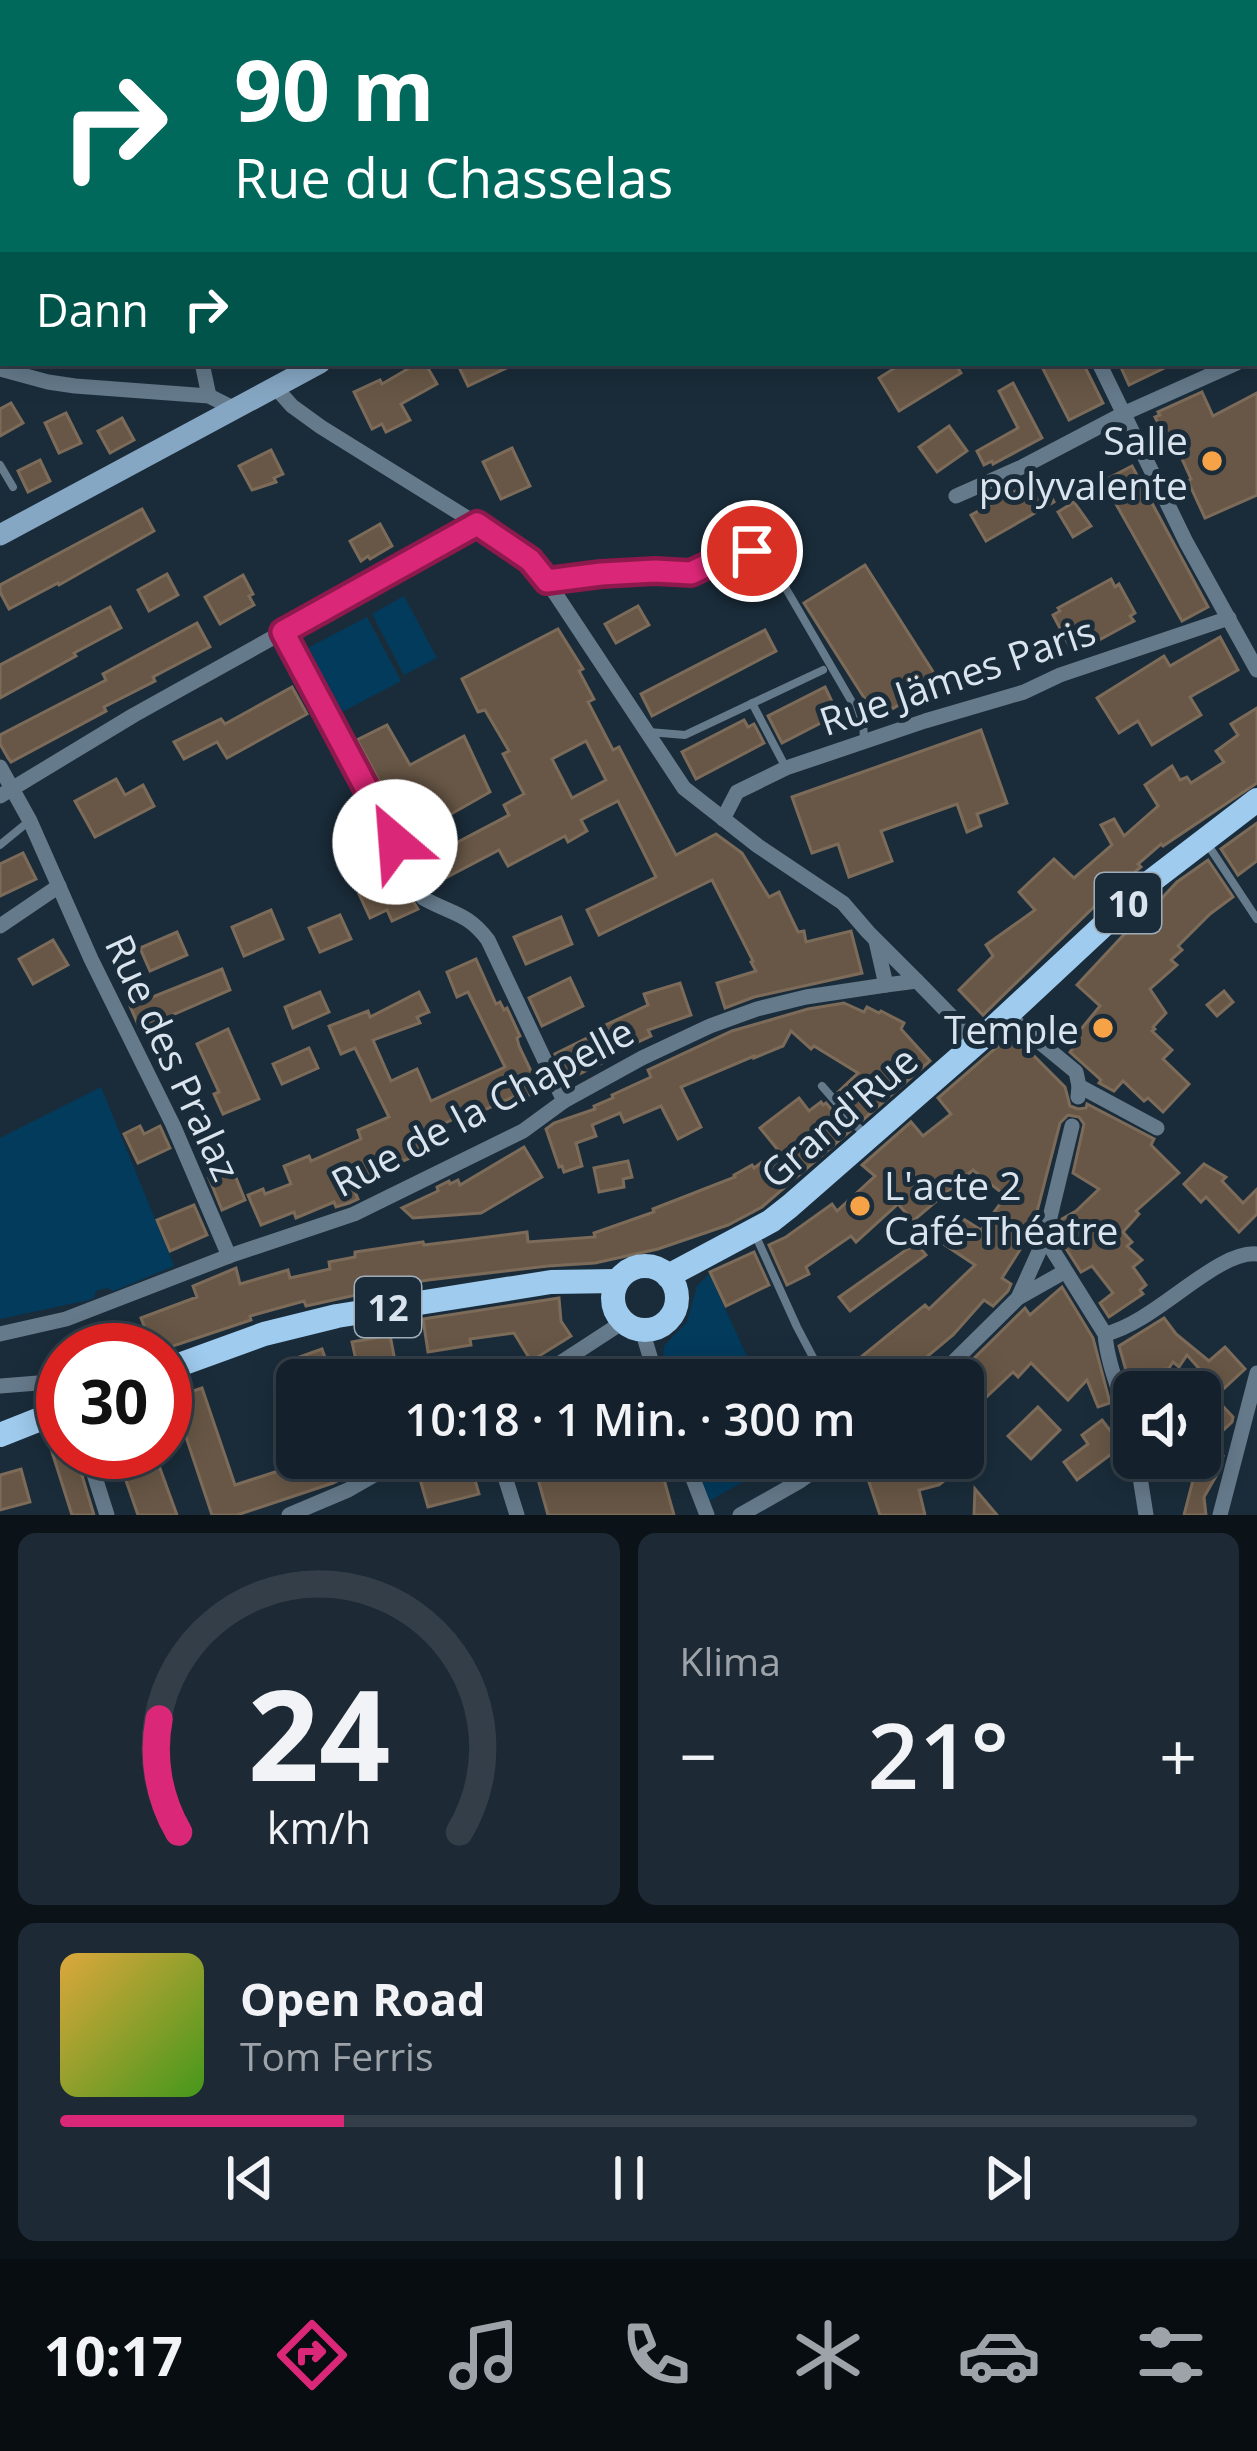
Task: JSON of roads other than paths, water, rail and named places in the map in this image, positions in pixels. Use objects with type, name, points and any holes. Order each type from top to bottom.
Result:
[{"type":"main road","name":"Grand'Rue","points":[[668,1276],[790,1206],[1150,882],[1257,800]]},
{"type":"main road","points":[[632,1268],[660,1270],[668,1276],[677,1294],[673,1314],[657,1327],[633,1326],[613,1303],[617,1281],[632,1268]]},
{"type":"main road","name":"12","points":[[192,1360],[291,1326],[337,1316],[551,1282],[617,1281]]},
{"type":"main road","points":[[0,1435],[36,1421]]},
{"type":"street","points":[[203,366],[209,396]]},
{"type":"street","points":[[0,535],[314,366]]},
{"type":"street","points":[[1101,366],[1186,542],[1257,670]]},
{"type":"street","points":[[956,496],[1230,366]]},
{"type":"street","points":[[0,369],[76,386],[209,396],[233,408]]},
{"type":"street","points":[[274,387],[321,427],[530,560],[684,788],[758,847],[843,903],[959,1025],[972,1047]]},
{"type":"street","points":[[6,791],[477,524]]},
{"type":"street","name":"Rue Jämes Paris","points":[[724,819],[737,792],[786,768],[1024,692],[1060,675],[1229,618]]},
{"type":"street","points":[[283,632],[423,898],[477,925],[488,940],[564,1100]]},
{"type":"street","name":"Rue des Pralaz","points":[[0,767],[6,791],[30,821],[173,1125],[229,1256]]},
{"type":"street","points":[[0,926],[58,886]]},
{"type":"street","points":[[876,941],[886,986]]},
{"type":"street","name":"Rue de la Chapelle","points":[[0,1334],[66,1318],[354,1214],[523,1131],[564,1100],[642,1058],[740,1015],[806,997],[917,981]]},
{"type":"street","points":[[1007,1015],[1076,1072],[1079,1091],[1156,1128]]},
{"type":"street","points":[[1018,1298],[1045,1238],[1072,1126]]},
{"type":"street","points":[[1045,1238],[1105,1334],[1113,1371]]},
{"type":"street","points":[[1105,1334],[1123,1330],[1225,1262],[1244,1253],[1257,1254]]},
{"type":"street","points":[[956,1359],[1018,1298],[1064,1272]]},
{"type":"street","points":[[572,1359],[633,1326],[648,1359]]},
{"type":"street","points":[[1220,1515],[1257,1373]]},
{"type":"street","points":[[0,1387],[36,1384]]},
{"type":"street","points":[[96,1479],[107,1515]]},
{"type":"street","points":[[289,1515],[367,1479]]},
{"type":"street","points":[[506,1479],[517,1515]]},
{"type":"street","points":[[693,1479],[707,1515]]},
{"type":"street","points":[[740,1515],[803,1479]]},
{"type":"street","points":[[1140,1479],[1146,1515]]},
{"type":"lane","points":[[0,465],[13,487]]},
{"type":"lane","points":[[547,581],[601,574],[691,573],[735,552],[767,556],[863,722],[864,742]]},
{"type":"lane","points":[[649,732],[685,735],[823,670]]},
{"type":"lane","points":[[752,703],[786,768]]},
{"type":"lane","points":[[0,844],[30,821]]},
{"type":"lane","points":[[1204,838],[1257,919]]},
{"type":"lane","points":[[822,1087],[868,1139]]},
{"type":"lane","points":[[754,1230],[814,1359]]},
{"type":"place","name":"Salle polyvalente","points":[[1212,461]]},
{"type":"place","name":"Temple","points":[[1103,1028]]},
{"type":"place","name":"L'acte 2 Café-Théatre","points":[[860,1206]]}]
